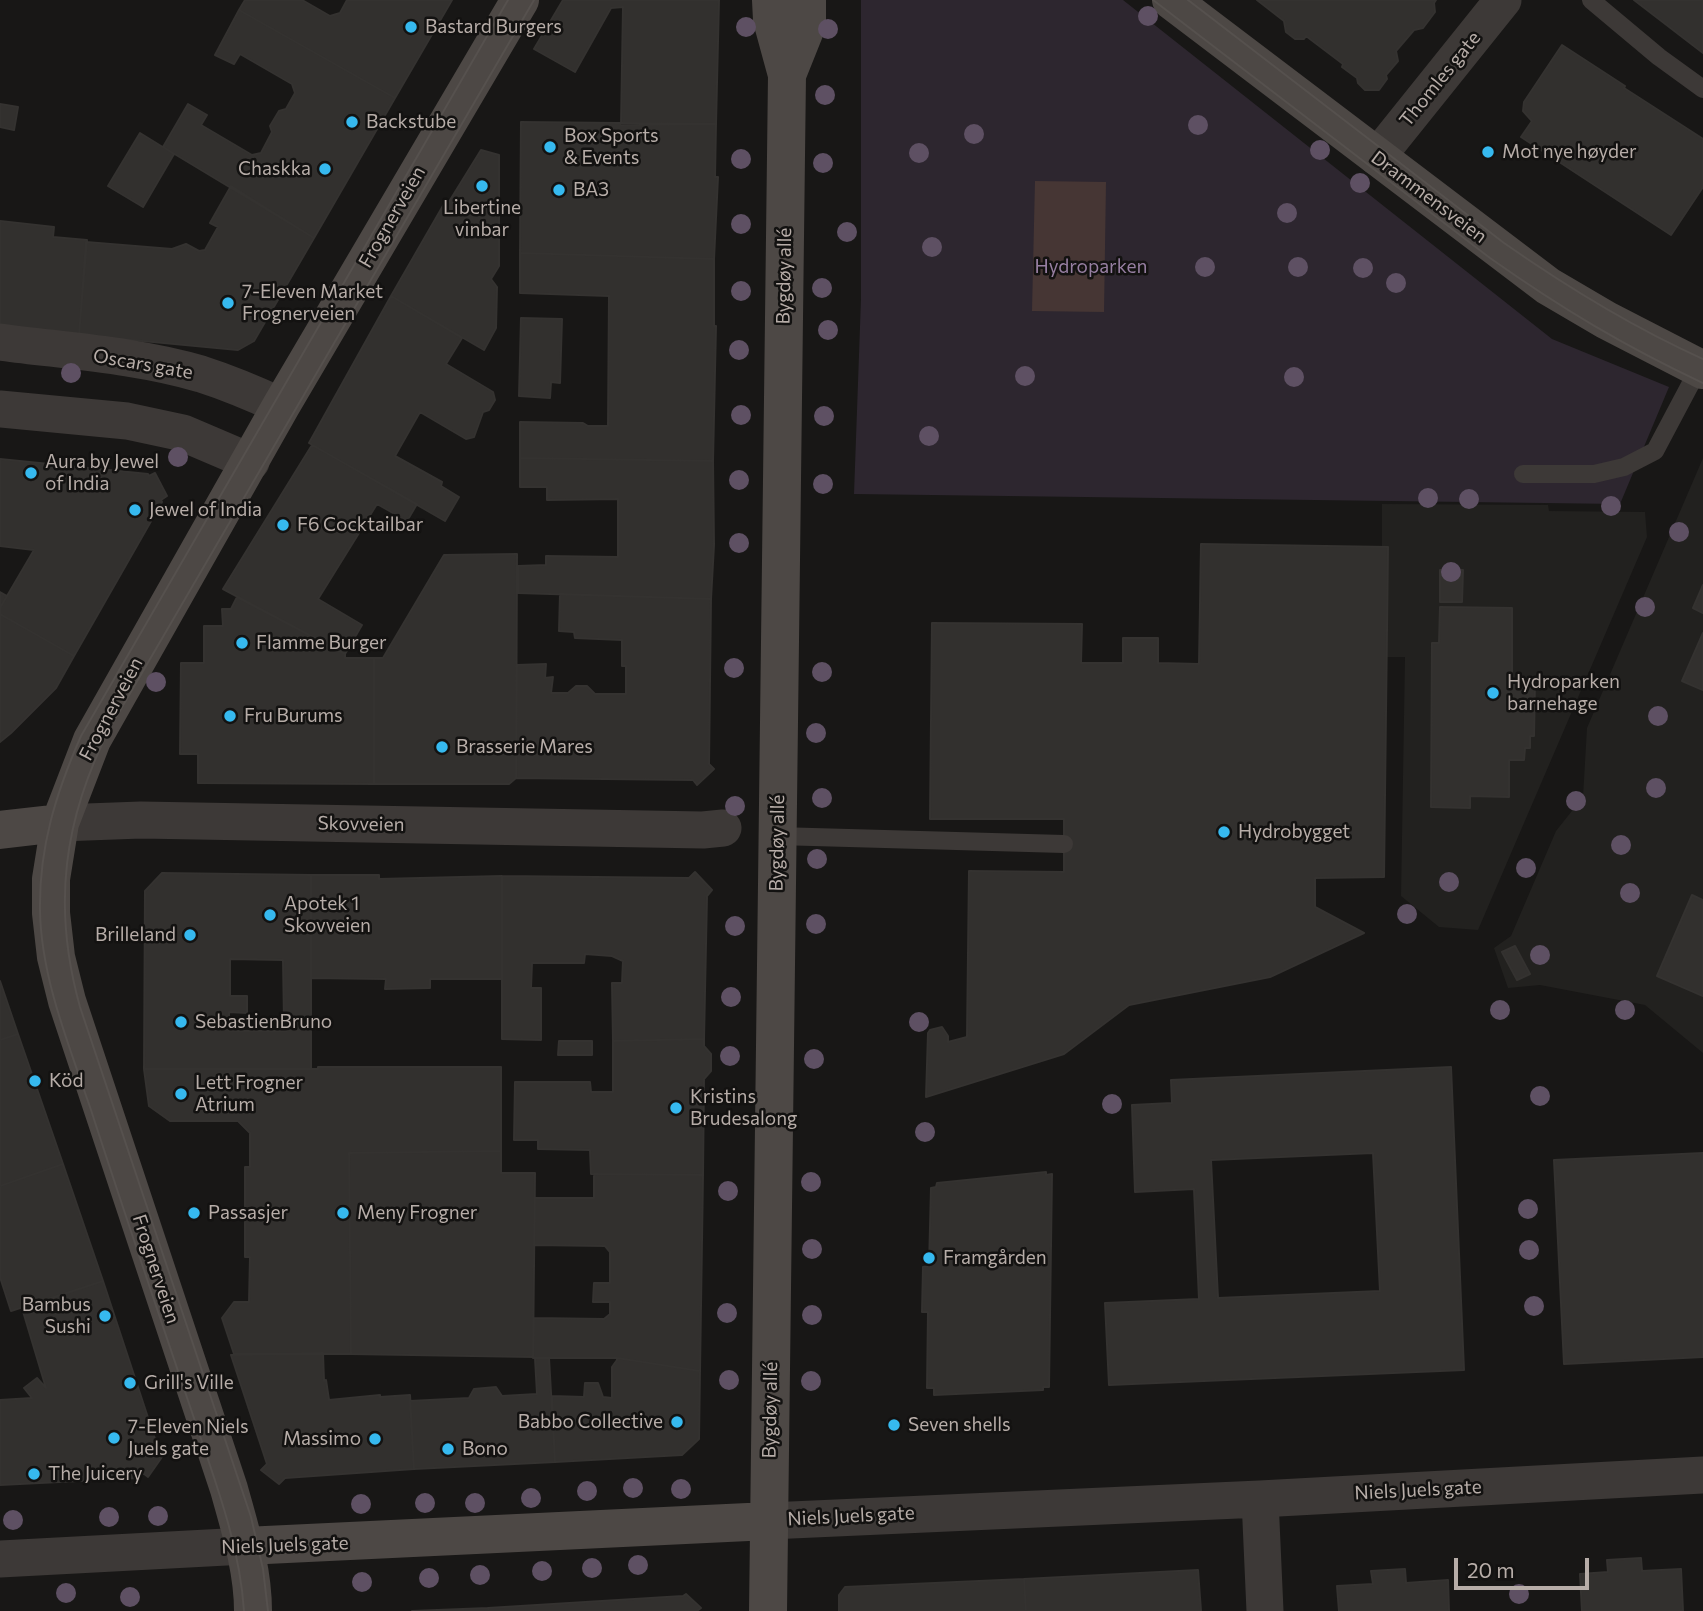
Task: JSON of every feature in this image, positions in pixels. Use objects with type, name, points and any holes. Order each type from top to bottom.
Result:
[{"type":"street","name":"Frognerveien","points":[[253,1611],[245,1546],[229,1489],[66,1001],[56,957],[51,913],[51,879],[60,823],[92,740],[281,406],[520,0]]},
{"type":"street","name":"Bygdøy allé","points":[[768,1611],[788,75],[772,20],[771,0]]},
{"type":"street","name":"Bygdøy allé","points":[[788,75],[807,25],[807,0]]},
{"type":"street","name":"Drammensveien","points":[[1171,0],[1548,286],[1617,326],[1701,369]]},
{"type":"street","name":"Thomles gate","points":[[1377,157],[1503,0]]},
{"type":"street","name":"Oscars gate","points":[[0,342],[140,361],[198,373],[234,385],[281,406]]},
{"type":"street","points":[[0,409],[127,421],[183,433],[251,462]]},
{"type":"street","name":"Skovveien","points":[[0,830],[60,823],[141,820],[713,829]]},
{"type":"street","name":"Niels Juels gate","points":[[0,1559],[1260,1499],[1703,1475]]},
{"type":"street","points":[[1260,1499],[1265,1611]]},
{"type":"lane","points":[[1591,0],[1659,57],[1703,89]]},
{"type":"lane","points":[[1523,474],[1594,474],[1624,467],[1655,451],[1701,369]]},
{"type":"lane","points":[[777,836],[1064,844]]},
{"type":"shaded area","points":[[1035,181],[1106,182],[1104,312],[1032,311]]},
{"type":"shaded area","points":[[1703,458],[1703,1053],[1645,1005],[1540,985],[1508,988],[1494,948],[1511,936],[1556,831],[1583,797],[1587,728]]},
{"type":"shaded area","name":"Hydroparken barnehage","points":[[1382,504],[1548,505],[1549,511],[1645,512],[1647,537],[1478,930],[1439,927],[1401,896],[1405,657],[1386,657],[1387,547],[1382,547]]},
{"type":"green space","name":"Hydroparken","points":[[861,0],[1123,0],[1552,339],[1669,387],[1620,504],[854,494],[861,299]]},
{"type":"building","points":[[245,0],[302,0],[330,16],[340,13],[347,0],[452,0],[395,98],[239,10]]},
{"type":"building","points":[[563,0],[719,0],[716,124],[621,125],[623,7],[611,8],[575,72],[534,49]]},
{"type":"building","points":[[1257,0],[1436,0],[1435,12],[1423,28],[1414,30],[1396,51],[1398,61],[1386,75],[1387,79],[1379,90],[1365,90],[1357,78],[1342,67],[1343,64],[1306,36],[1304,39],[1295,39],[1286,32],[1284,21]]},
{"type":"building","points":[[1634,0],[1703,0],[1703,53]]},
{"type":"building","points":[[239,10],[395,98],[314,238],[163,147],[188,104],[207,115],[201,125],[252,155],[261,153],[272,132],[270,126],[279,111],[286,109],[295,93],[292,84],[240,54],[234,64],[215,55]]},
{"type":"building","points":[[1562,45],[1703,139],[1703,187],[1671,235],[1521,137],[1532,121],[1523,111],[1524,102]]},
{"type":"building","points":[[0,104],[18,107],[14,130],[0,127]]},
{"type":"building","points":[[521,122],[716,124],[715,177],[718,177],[714,259],[520,253]]},
{"type":"building","points":[[140,133],[174,154],[143,207],[108,186]]},
{"type":"building","points":[[481,150],[499,155],[499,266],[491,279],[497,287],[496,328],[484,350],[391,296],[444,204],[447,205]]},
{"type":"building","points":[[231,186],[314,238],[254,341],[238,350],[79,335],[86,242],[172,249],[186,244],[199,251],[205,250],[218,227],[210,223]]},
{"type":"building","points":[[0,221],[54,227],[53,237],[87,240],[79,335],[0,328]]},
{"type":"building","points":[[520,253],[714,259],[716,326],[713,461],[520,458],[520,422],[608,426],[609,296],[520,293]]},
{"type":"building","points":[[391,296],[462,338],[446,364],[493,392],[495,400],[489,410],[483,412],[474,437],[466,439],[420,412],[395,456],[442,482],[441,486],[459,497],[445,521],[309,443]]},
{"type":"building","points":[[521,318],[562,319],[560,383],[551,382],[550,398],[519,396]]},
{"type":"building","points":[[312,445],[417,504],[407,521],[377,504],[318,599],[362,625],[345,654],[223,589]]},
{"type":"building","points":[[520,458],[713,461],[714,545],[711,599],[518,593],[518,566],[546,565],[546,556],[618,557],[618,499],[547,500],[547,487],[520,487]]},
{"type":"building","points":[[0,459],[149,476],[155,473],[167,496],[161,500],[74,656],[0,614],[0,608],[34,550],[0,546]]},
{"type":"building","name":"Hydrobygget","points":[[1201,544],[1388,547],[1384,877],[1315,878],[1315,907],[1364,933],[1270,977],[1129,1005],[1064,1054],[926,1097],[930,1030],[942,1027],[948,1036],[948,1042],[967,1037],[969,871],[1064,872],[1064,819],[930,819],[932,623],[1082,624],[1081,663],[1123,663],[1123,638],[1158,638],[1158,663],[1199,664]]},
{"type":"building","points":[[517,554],[516,778],[509,784],[374,784],[374,658],[383,658],[444,555]]},
{"type":"building","points":[[1440,570],[1463,570],[1462,602],[1440,602]]},
{"type":"building","points":[[1703,585],[1703,613],[1693,608]]},
{"type":"building","points":[[0,592],[7,596],[0,608]]},
{"type":"building","points":[[560,594],[711,599],[709,764],[714,769],[697,785],[693,780],[516,778],[517,665],[546,664],[545,678],[553,677],[551,693],[568,693],[576,686],[587,686],[595,694],[626,694],[622,640],[575,638],[574,632],[559,631]]},
{"type":"building","points":[[237,597],[345,654],[345,658],[374,658],[374,784],[198,783],[198,754],[180,754],[181,663],[204,663],[204,626],[223,626],[222,609],[231,609]]},
{"type":"building","points":[[1440,607],[1512,608],[1512,680],[1535,680],[1534,736],[1530,736],[1530,748],[1525,748],[1524,760],[1509,760],[1509,797],[1470,796],[1470,808],[1431,807],[1432,643],[1439,643]]},
{"type":"building","points":[[0,614],[74,656],[56,688],[0,742]]},
{"type":"building","points":[[1703,633],[1703,690],[1682,681]]},
{"type":"building","points":[[695,872],[712,890],[707,896],[704,1039],[613,1041],[612,983],[622,983],[623,961],[612,956],[585,954],[584,963],[532,963],[531,988],[541,988],[541,1040],[502,1039],[502,876],[689,878]]},
{"type":"building","points":[[162,873],[311,875],[311,1069],[144,1069],[145,891]],"holes":[[[230,959],[283,960],[284,1021],[287,1021],[287,1031],[229,1031],[229,1012],[247,1013],[247,996],[230,996]]]},
{"type":"building","points":[[311,875],[379,875],[379,879],[502,876],[502,979],[430,979],[430,988],[385,989],[386,979],[311,978]]},
{"type":"building","points":[[1692,895],[1703,900],[1703,996],[1657,976]]},
{"type":"building","points":[[1515,946],[1530,974],[1517,980],[1502,952]]},
{"type":"building","points":[[0,981],[18,1034],[0,1040]]},
{"type":"building","points":[[18,1034],[63,1164],[0,1186],[0,1040]]},
{"type":"building","points":[[704,1039],[704,1046],[711,1054],[711,1071],[704,1079],[703,1175],[591,1174],[590,1150],[538,1149],[538,1140],[514,1140],[515,1082],[590,1082],[591,1092],[613,1092],[613,1041]]},
{"type":"building","points":[[559,1041],[592,1041],[592,1055],[558,1055]]},
{"type":"building","points":[[501,1067],[501,1151],[349,1153],[351,1354],[234,1354],[222,1318],[234,1302],[249,1302],[250,1257],[245,1257],[245,1167],[250,1167],[250,1133],[238,1121],[170,1121],[149,1106],[144,1069]]},
{"type":"building","points":[[1451,1067],[1464,1370],[1109,1385],[1105,1303],[1199,1299],[1194,1189],[1135,1192],[1132,1105],[1172,1103],[1171,1080]],"holes":[[[1373,1153],[1380,1291],[1218,1298],[1211,1160]]]},
{"type":"building","points":[[501,1151],[501,1173],[535,1173],[533,1357],[351,1354],[349,1153]]},
{"type":"building","points":[[1703,1153],[1703,1357],[1564,1364],[1554,1160]]},
{"type":"building","points":[[63,1164],[103,1281],[11,1311],[0,1277],[0,1186]]},
{"type":"building","points":[[1046,1172],[1046,1175],[1052,1174],[1049,1387],[1043,1387],[1043,1390],[934,1395],[934,1388],[927,1388],[928,1312],[922,1312],[923,1267],[929,1266],[931,1188],[936,1187],[937,1183]]},
{"type":"building","points":[[594,1174],[703,1175],[700,1371],[617,1358],[533,1358],[534,1318],[604,1319],[610,1314],[610,1302],[593,1302],[594,1283],[610,1283],[610,1252],[605,1246],[534,1245],[535,1198],[594,1198]]},
{"type":"building","points":[[103,1281],[158,1448],[155,1452],[162,1457],[148,1477],[143,1473],[139,1478],[0,1485],[0,1400],[32,1398],[24,1388],[37,1378],[46,1388],[22,1308]]},
{"type":"building","points":[[323,1353],[324,1381],[326,1380],[329,1400],[410,1395],[414,1469],[285,1478],[279,1484],[261,1470],[267,1464],[231,1355]]},
{"type":"building","points":[[535,1358],[549,1358],[555,1462],[414,1469],[410,1401],[469,1398],[474,1389],[496,1387],[502,1396],[537,1394]]},
{"type":"building","points":[[617,1358],[700,1371],[699,1439],[682,1455],[555,1462],[552,1396],[584,1397],[585,1383],[598,1383],[603,1397],[612,1398],[612,1367]]},
{"type":"building","points":[[1641,1558],[1642,1571],[1681,1569],[1683,1611],[1582,1611],[1580,1574],[1608,1572],[1607,1560]]},
{"type":"building","points":[[1405,1569],[1406,1583],[1448,1580],[1449,1611],[1339,1611],[1337,1586],[1373,1584],[1371,1571]]},
{"type":"building","points":[[1198,1570],[1201,1611],[1026,1611],[1024,1579]]},
{"type":"building","points":[[1024,1579],[1026,1611],[839,1611],[839,1595],[845,1587]]},
{"type":"building","points":[[686,1594],[701,1608],[697,1611],[489,1611],[488,1608],[683,1596]]},
{"type":"building","points":[[488,1608],[489,1611],[412,1611]]},
{"type":"tram line","points":[[244,1611],[238,1564],[220,1495],[65,1036],[51,986],[45,961],[40,910],[42,864],[57,799],[81,736],[508,0]]},
{"type":"tram line","points":[[268,1611],[263,1569],[251,1517],[80,1007],[66,934],[67,864],[82,795],[111,726],[534,0]]},
{"type":"tram line","points":[[1153,0],[1490,258],[1594,325],[1703,383]]},
{"type":"tram line","points":[[1188,0],[1504,243],[1600,306],[1703,359]]},
{"type":"place","name":"Bastard Burgers","points":[[411,27]]},
{"type":"place","name":"Backstube","points":[[352,122]]},
{"type":"place","name":"Box Sports & Events","points":[[550,147]]},
{"type":"place","name":"Mot nye høyder","points":[[1488,152]]},
{"type":"place","name":"Chaskka","points":[[325,169]]},
{"type":"place","name":"Libertine vinbar","points":[[482,186]]},
{"type":"place","name":"BA3","points":[[559,190]]},
{"type":"place","name":"7-Eleven Market Frognerveien","points":[[228,303]]},
{"type":"place","name":"Aura by Jewel of India","points":[[31,473]]},
{"type":"place","name":"Jewel of India","points":[[135,510]]},
{"type":"place","name":"F6 Cocktailbar","points":[[283,525]]},
{"type":"place","name":"Flamme Burger","points":[[242,643]]},
{"type":"place","name":"Hydroparken barnehage","points":[[1493,693]]},
{"type":"place","name":"Fru Burums","points":[[230,716]]},
{"type":"place","name":"Brasserie Mares","points":[[442,747]]},
{"type":"place","name":"Hydrobygget","points":[[1224,832]]},
{"type":"place","name":"Apotek 1 Skovveien","points":[[270,915]]},
{"type":"place","name":"Brilleland","points":[[190,935]]},
{"type":"place","name":"SebastienBruno","points":[[181,1022]]},
{"type":"place","name":"Köd","points":[[35,1081]]},
{"type":"place","name":"Lett Frogner Atrium","points":[[181,1094]]},
{"type":"place","name":"Kristins Brudesalong","points":[[676,1108]]},
{"type":"place","name":"Passasjer","points":[[194,1213]]},
{"type":"place","name":"Meny Frogner","points":[[343,1213]]},
{"type":"place","name":"Framgården","points":[[929,1258]]},
{"type":"place","name":"Bambus Sushi","points":[[105,1316]]},
{"type":"place","name":"Grill's Ville","points":[[130,1383]]},
{"type":"place","name":"Babbo Collective","points":[[677,1422]]},
{"type":"place","name":"Seven shells","points":[[894,1425]]},
{"type":"place","name":"7-Eleven Niels Juels gate","points":[[114,1438]]},
{"type":"place","name":"Massimo","points":[[375,1439]]},
{"type":"place","name":"Bono","points":[[448,1449]]},
{"type":"place","name":"The Juicery","points":[[34,1474]]}]
